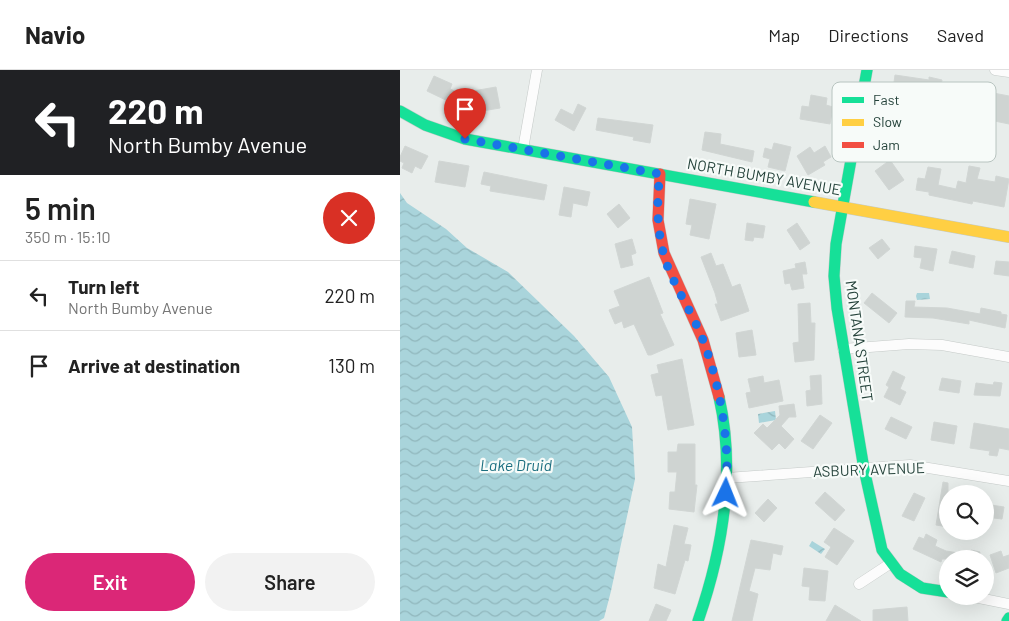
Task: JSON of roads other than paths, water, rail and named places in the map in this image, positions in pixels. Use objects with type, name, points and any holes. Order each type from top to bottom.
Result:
[{"type":"street","points":[[523,149],[537,70]]},
{"type":"street","points":[[995,70],[1009,72]]},
{"type":"street","name":"NORTH BUMBY AVENUE","points":[[400,111],[442,132],[523,149],[1009,236]]},
{"type":"street","name":"MONTANA STREET","points":[[850,162],[842,206],[834,276],[843,349],[864,468],[882,550],[891,563]]},
{"type":"street","points":[[660,174],[658,222],[661,242],[667,264],[703,340],[714,374],[725,436],[727,478],[722,540],[708,597],[698,621]]},
{"type":"street","points":[[843,349],[909,344],[942,345],[1009,357]]},
{"type":"street","name":"ASBURY AVENUE","points":[[727,478],[910,465],[1009,481]]},
{"type":"street","points":[[859,584],[891,563],[900,574],[922,588],[939,591]]},
{"type":"street","points":[[994,601],[1009,604]]},
{"type":"water","name":"Lake Druid","points":[[400,193],[407,203],[446,229],[467,248],[508,272],[574,336],[609,377],[632,427],[635,479],[611,591],[604,618],[599,621],[400,621]]},
{"type":"water","points":[[917,293],[929,293],[930,299],[917,300]]},
{"type":"water","points":[[775,411],[776,420],[759,423],[758,414]]},
{"type":"water","points":[[812,541],[825,549],[821,554],[809,546]]}]
